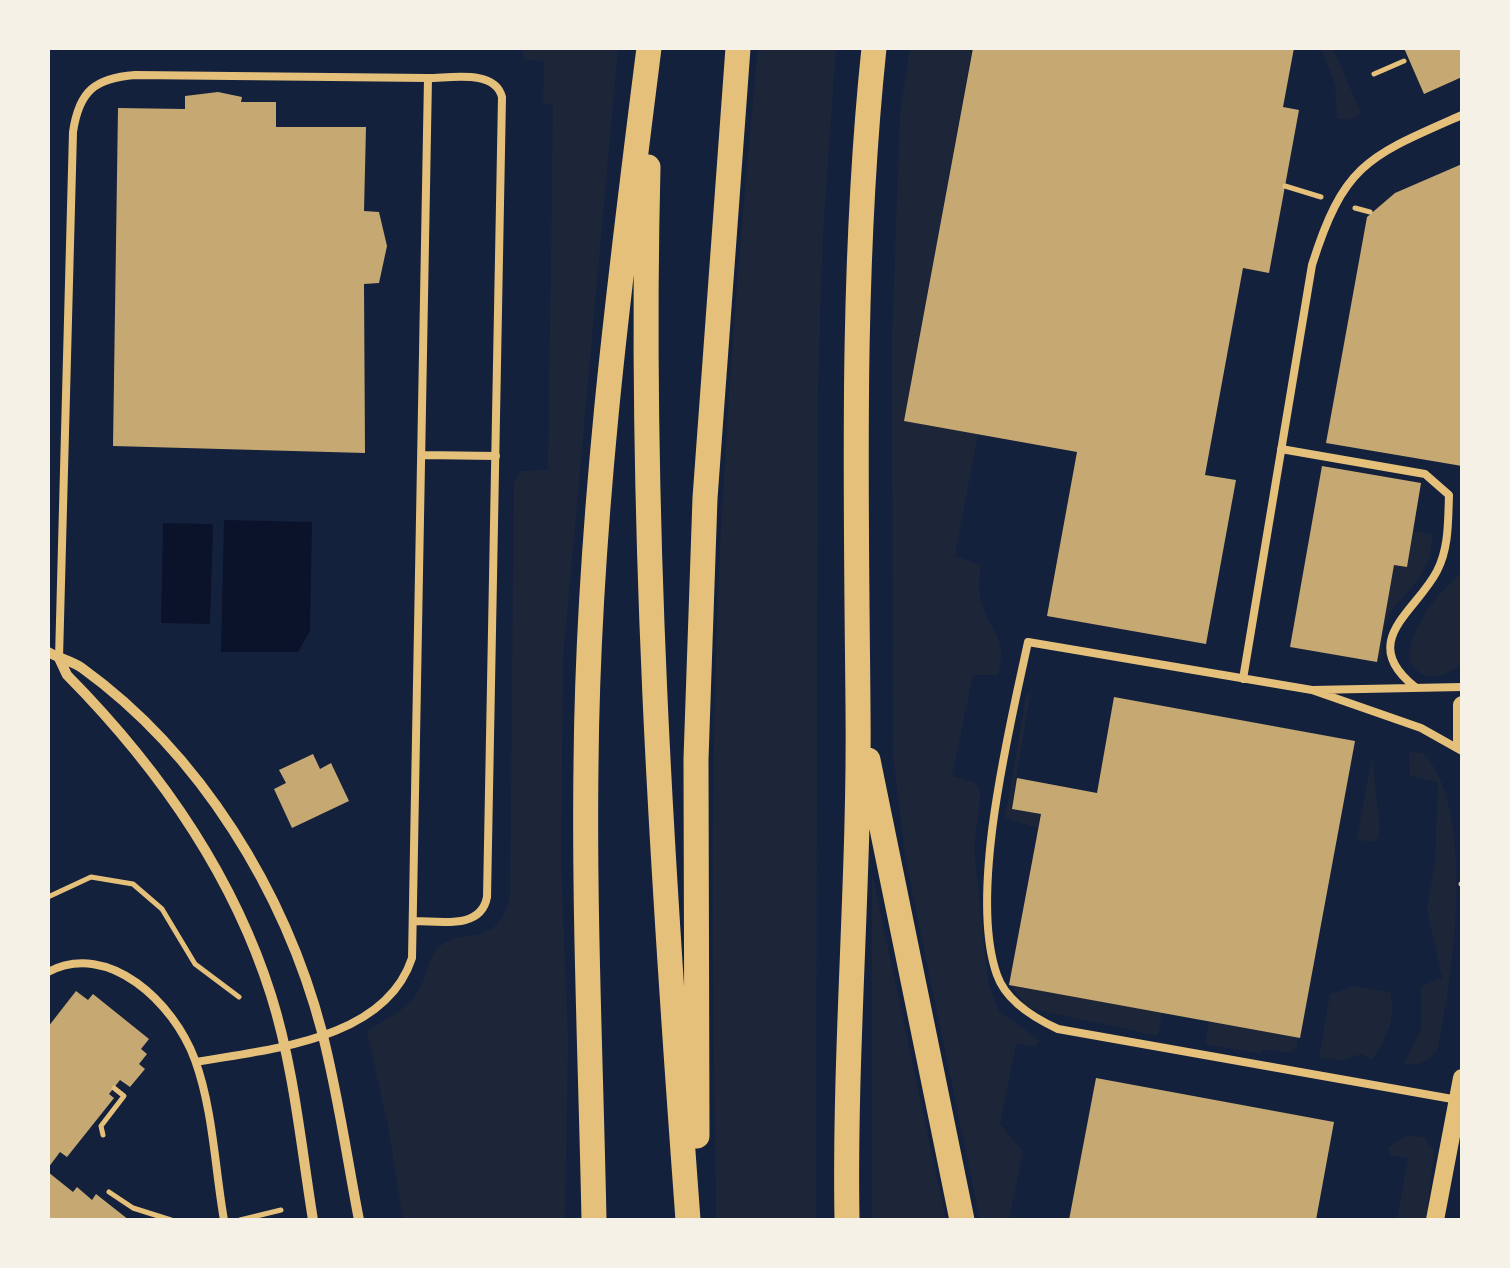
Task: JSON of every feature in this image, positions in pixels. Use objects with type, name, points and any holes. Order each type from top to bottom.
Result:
[{"type":"highway","points":[[594,1220],[586,847],[589,662],[622,263],[651,48]]},
{"type":"highway","points":[[651,48],[646,514],[664,896],[688,1220]]},
{"type":"highway","points":[[698,1220],[696,740],[705,498],[738,48]]},
{"type":"highway","points":[[846,1220],[858,706],[855,348],[876,48]]},
{"type":"highway","points":[[858,706],[962,1220]]},
{"type":"street","points":[[48,652],[78,664],[126,704],[180,758],[222,814],[270,896],[300,962],[322,1034],[359,1220]]},
{"type":"street","points":[[60,658],[68,676],[160,778],[194,832],[266,981],[284,1046],[313,1220]]},
{"type":"street","points":[[1462,706],[1462,741]]},
{"type":"street","points":[[1436,1220],[1461,1101],[1462,1078]]},
{"type":"lane","points":[[60,658],[72,132],[77,106],[88,88],[106,77],[136,74],[486,78],[501,90],[486,906],[464,922],[415,921]]},
{"type":"lane","points":[[196,1062],[284,1046],[356,1020],[394,994],[412,958],[428,78]]},
{"type":"lane","points":[[1243,680],[1312,264],[1336,197],[1352,175],[1374,156],[1462,114]]},
{"type":"lane","points":[[1281,449],[1426,474],[1448,495],[1442,561],[1429,584],[1396,623],[1390,641],[1392,656],[1415,688]]},
{"type":"lane","points":[[422,456],[496,456]]},
{"type":"lane","points":[[1461,1101],[1058,1030],[1036,1019],[1012,998],[997,977],[987,893],[1028,642],[1312,690],[1462,687]]},
{"type":"lane","points":[[1312,690],[1421,728],[1462,751]]},
{"type":"lane","points":[[48,972],[82,960],[116,969],[158,1004],[196,1062],[224,1220]]},
{"type":"path","points":[[1374,74],[1404,61]]},
{"type":"path","points":[[48,897],[91,877],[133,884],[162,909],[195,964],[239,997]]},
{"type":"path","points":[[104,1135],[101,1126],[124,1096],[114,1088]]},
{"type":"path","points":[[109,1192],[132,1208],[171,1220]]},
{"type":"path","points":[[240,1220],[281,1210]]},
{"type":"shaded area","points":[[522,48],[618,48],[563,660],[561,862],[568,1040],[565,1220],[403,1220],[367,1032],[415,996],[439,947],[459,937],[488,931],[504,914],[510,897],[514,481],[520,471],[548,470],[553,105],[543,104],[544,61],[524,60]]},
{"type":"shaded area","points":[[758,48],[836,48],[823,233],[818,387],[816,1220],[716,1220],[713,857],[719,564],[742,219]]},
{"type":"shaded area","points":[[910,48],[972,48],[904,420],[978,434],[955,556],[981,565],[980,598],[999,642],[1001,661],[998,675],[973,675],[952,776],[975,783],[981,792],[974,848],[988,983],[999,1011],[1040,1041],[1035,1047],[1016,1044],[1000,1124],[1023,1152],[1009,1220],[980,1220],[905,857],[893,753],[892,340],[900,113]]},
{"type":"shaded area","points":[[1321,48],[1333,48],[1361,113],[1351,120],[1337,118],[1335,85]]},
{"type":"shaded area","points":[[224,520],[312,522],[310,631],[298,652],[221,652]]},
{"type":"shaded area","points":[[163,523],[213,524],[210,624],[161,623]]},
{"type":"shaded area","points":[[1413,531],[1433,535],[1429,559],[1389,615],[1382,641],[1383,659],[1378,658],[1394,565],[1407,567]]},
{"type":"shaded area","points":[[1462,571],[1462,663],[1441,676],[1427,676],[1409,660],[1415,634],[1435,600]]},
{"type":"shaded area","points":[[1031,690],[1011,808],[1040,814],[1038,828],[1005,818],[1026,697]]},
{"type":"shaded area","points":[[1409,752],[1423,753],[1440,779],[1450,812],[1456,895],[1450,980],[1438,1047],[1420,1063],[1404,1064],[1421,1029],[1421,986],[1442,978],[1427,909],[1435,860],[1438,782],[1410,776]]},
{"type":"shaded area","points":[[1372,755],[1380,829],[1376,842],[1357,840]]},
{"type":"shaded area","points":[[872,873],[946,1220],[872,1220]]},
{"type":"shaded area","points":[[1010,985],[1162,1012],[1158,1036],[1028,1008]]},
{"type":"shaded area","points":[[1355,986],[1390,992],[1391,1019],[1382,1044],[1372,1060],[1362,1054],[1341,1060],[1319,1058],[1330,994]]},
{"type":"shaded area","points":[[1209,1021],[1298,1038],[1297,1047],[1288,1053],[1262,1049],[1261,1054],[1205,1044]]},
{"type":"shaded area","points":[[1407,1135],[1424,1137],[1434,1150],[1426,1220],[1397,1220],[1408,1158],[1390,1155],[1388,1147]]},
{"type":"building","points":[[973,48],[1294,48],[1283,107],[1299,110],[1269,273],[1243,268],[1205,475],[1236,480],[1206,644],[1047,616],[1077,452],[904,421]]},
{"type":"building","points":[[1404,48],[1462,48],[1462,77],[1424,94]]},
{"type":"building","points":[[218,92],[242,97],[241,102],[276,102],[276,127],[366,127],[364,211],[379,212],[387,246],[379,283],[364,284],[365,453],[113,446],[118,108],[185,109],[185,96]]},
{"type":"building","points":[[1462,164],[1462,466],[1326,443],[1367,217],[1395,193]]},
{"type":"building","points":[[1322,466],[1421,483],[1407,567],[1394,565],[1377,662],[1290,647]]},
{"type":"building","points":[[1114,697],[1355,741],[1300,1038],[1009,985],[1041,814],[1012,809],[1017,778],[1097,793]]},
{"type":"building","points":[[313,754],[320,769],[331,763],[349,801],[292,828],[274,789],[286,783],[279,770]]},
{"type":"building","points":[[76,991],[88,1000],[93,994],[149,1039],[141,1049],[147,1054],[139,1064],[145,1069],[130,1087],[120,1080],[109,1094],[114,1098],[67,1157],[60,1152],[48,1168],[48,1027]]},
{"type":"building","points":[[1096,1078],[1334,1122],[1316,1220],[1069,1220]]},
{"type":"building","points":[[48,1172],[73,1192],[77,1187],[92,1200],[96,1194],[129,1220],[48,1220]]}]
